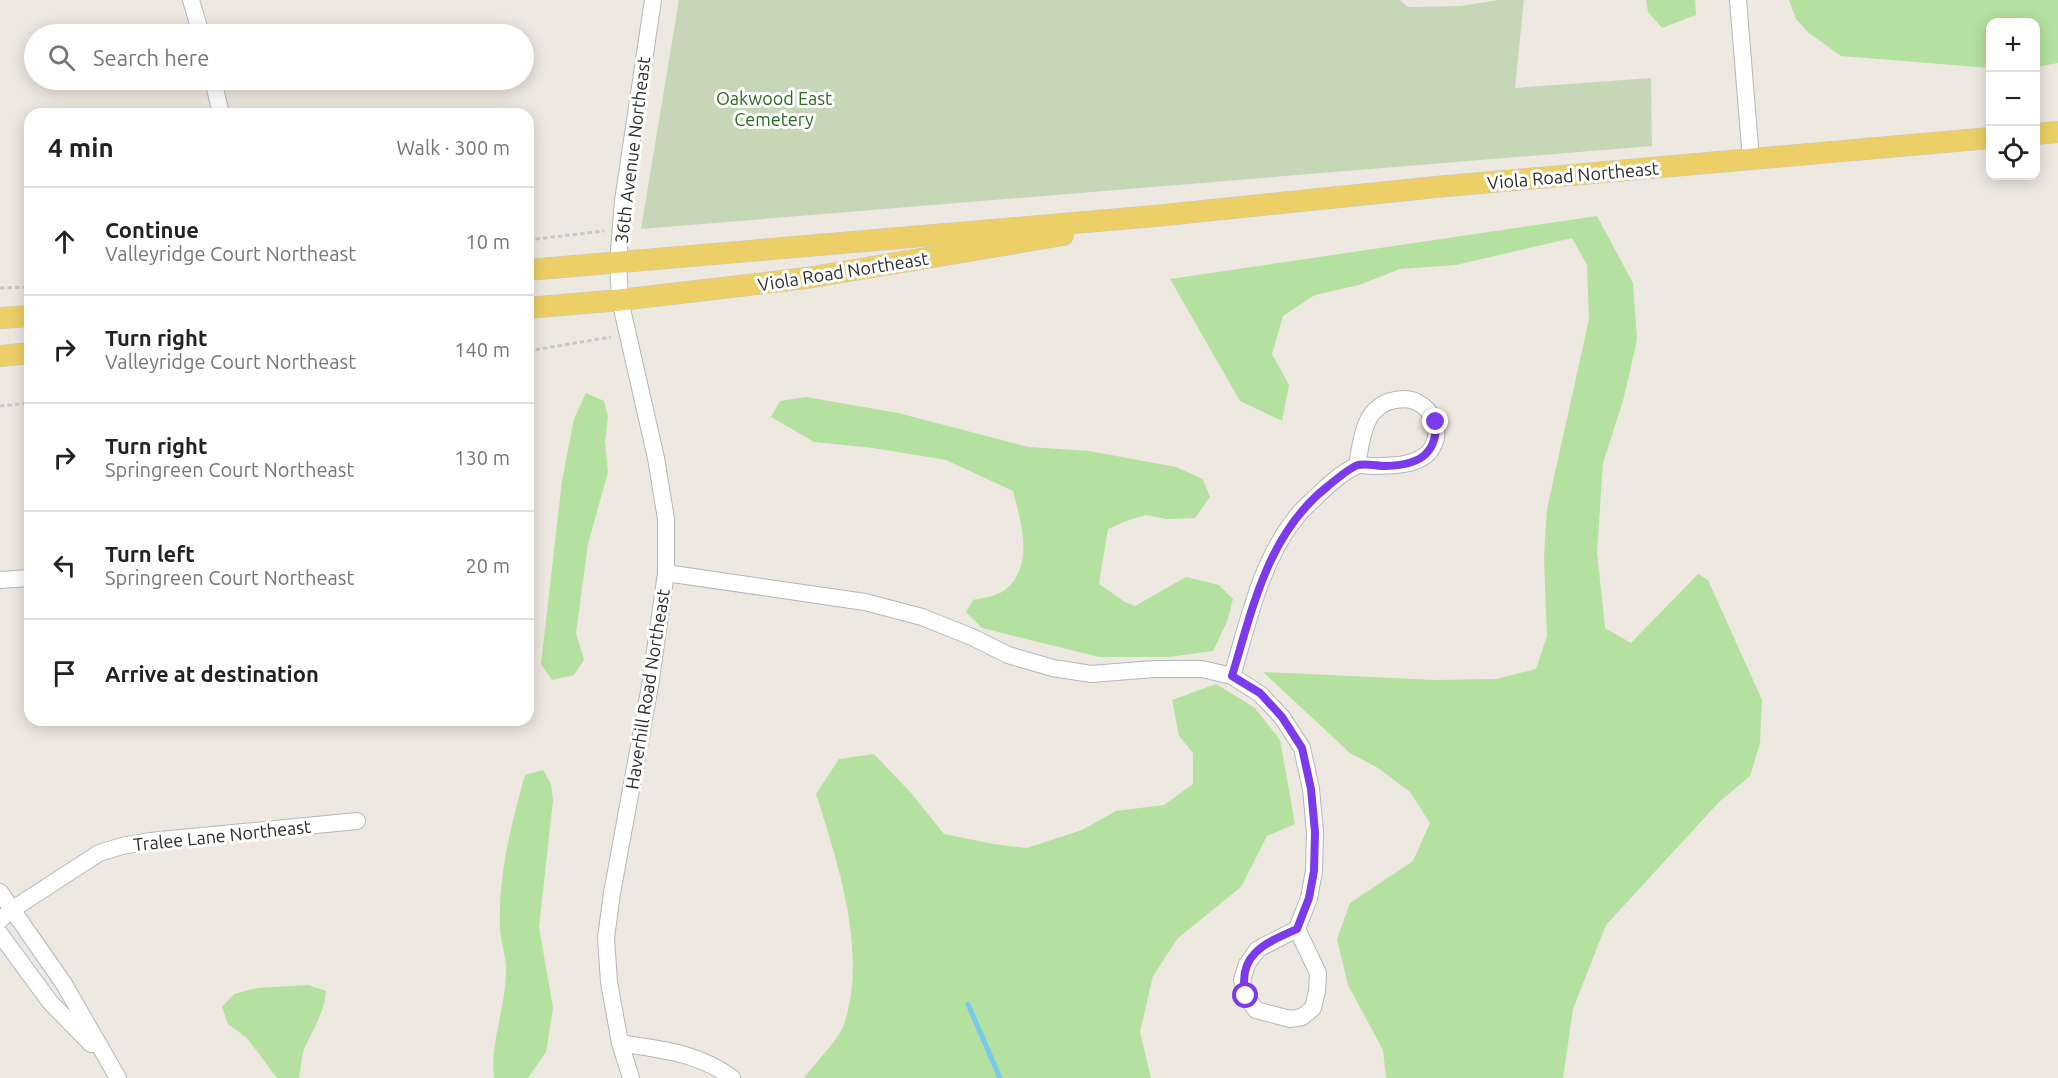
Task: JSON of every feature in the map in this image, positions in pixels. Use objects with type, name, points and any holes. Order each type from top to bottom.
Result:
[{"type":"main road","points":[[2040,134],[2058,132]]},
{"type":"main road","name":"Viola Road Northeast","points":[[534,269],[1155,216],[1425,188],[1986,138]]},
{"type":"main road","name":"Viola Road Northeast","points":[[534,307],[807,278],[1066,234],[1155,216]]},
{"type":"main road","points":[[0,318],[24,316]]},
{"type":"main road","points":[[0,356],[24,354]]},
{"type":"street","points":[[191,0],[198,24]]},
{"type":"street","name":"36th Avenue Northeast","points":[[620,300],[618,262],[621,229],[653,0]]},
{"type":"street","points":[[1738,0],[1751,159]]},
{"type":"street","points":[[215,90],[220,108]]},
{"type":"street","name":"Haverhill Road Northeast","points":[[620,300],[658,468],[666,519],[666,573],[650,686],[614,881],[606,938],[609,982],[620,1043],[630,1078]]},
{"type":"street","points":[[1232,676],[1257,591],[1274,550],[1294,519],[1326,487],[1357,465],[1405,464],[1421,458],[1432,448],[1436,435],[1436,422],[1429,411],[1416,401],[1402,399],[1388,401],[1376,407],[1363,436],[1357,465]]},
{"type":"street","points":[[666,573],[865,602],[922,617],[972,637],[1008,655],[1053,668],[1091,674],[1154,669],[1202,669],[1232,676],[1260,693],[1282,717],[1302,748],[1311,789],[1315,832],[1315,861],[1309,898],[1297,929],[1258,949],[1248,964],[1242,980],[1246,996],[1256,1010],[1290,1019],[1302,1017],[1313,1008],[1318,973],[1297,929]]},
{"type":"street","points":[[0,580],[24,578]]},
{"type":"street","name":"Tralee Lane Northeast","points":[[6,914],[99,853],[123,846],[150,841],[357,821]]},
{"type":"street","points":[[0,892],[6,914],[64,984],[114,1071]]},
{"type":"street","points":[[0,934],[50,1002],[114,1071]]},
{"type":"street","points":[[620,1043],[688,1054],[716,1066],[732,1078]]},
{"type":"path","points":[[534,239],[621,229]]},
{"type":"path","points":[[0,288],[24,287]]},
{"type":"path","points":[[534,350],[628,335]]},
{"type":"path","points":[[0,406],[24,404]]},
{"type":"green space","name":"Oakwood East Cemetery","points":[[679,0],[1400,0],[1408,7],[1460,6],[1499,0],[1524,0],[1515,88],[1651,78],[1652,146],[641,229]]},
{"type":"green space","points":[[1646,0],[1695,0],[1696,15],[1662,28],[1648,12]]},
{"type":"green space","points":[[1789,0],[2058,0],[2058,63],[2040,66],[2040,18],[1986,18],[1986,68],[1841,56],[1809,33],[1796,19]]},
{"type":"green space","points":[[1597,216],[1633,283],[1637,340],[1623,401],[1603,463],[1597,552],[1605,628],[1631,643],[1698,574],[1708,580],[1762,700],[1760,743],[1750,776],[1719,802],[1606,925],[1573,1009],[1563,1078],[1386,1078],[1383,1050],[1348,985],[1337,939],[1350,903],[1413,861],[1430,823],[1410,792],[1378,768],[1350,753],[1263,672],[1435,680],[1496,679],[1536,669],[1547,636],[1544,558],[1547,509],[1589,319],[1587,265],[1572,238],[1456,265],[1400,269],[1359,285],[1315,295],[1283,316],[1272,354],[1289,385],[1282,421],[1240,401],[1170,279]]},
{"type":"green space","points":[[586,393],[604,401],[608,417],[605,441],[608,472],[588,544],[576,633],[584,660],[574,675],[552,680],[541,664],[562,481],[574,419]]},
{"type":"green space","points":[[806,397],[898,413],[1029,447],[1089,451],[1176,467],[1203,479],[1210,497],[1195,518],[1167,519],[1146,515],[1108,529],[1099,584],[1125,602],[1135,606],[1186,577],[1219,585],[1233,599],[1227,622],[1213,651],[1169,657],[1099,657],[982,628],[966,612],[973,600],[1000,593],[1011,584],[1022,560],[1022,532],[1013,491],[946,460],[873,448],[814,442],[771,417],[780,401]]},
{"type":"green space","points":[[1216,684],[1255,708],[1280,740],[1295,824],[1267,836],[1241,887],[1178,938],[1153,976],[1140,1032],[1151,1078],[804,1078],[841,1032],[850,999],[853,970],[848,910],[816,794],[839,759],[874,754],[912,794],[944,834],[1027,848],[1082,830],[1116,811],[1164,805],[1193,784],[1193,753],[1179,736],[1172,700]]},
{"type":"green space","points":[[543,770],[551,784],[553,800],[539,927],[553,1008],[546,1052],[528,1078],[494,1078],[494,1052],[506,974],[500,929],[503,870],[525,775]]},
{"type":"green space","points":[[308,985],[326,991],[323,1007],[304,1049],[299,1078],[277,1078],[247,1038],[228,1024],[222,1007],[234,994],[257,988]]},
{"type":"waterway","points":[[968,1004],[1000,1078]]},
{"type":"route","points":[[1246,996],[1242,980],[1248,964],[1258,949],[1297,929],[1309,898],[1314,871],[1315,832],[1311,789],[1302,748],[1282,717],[1260,693],[1232,676],[1257,591],[1274,550],[1294,519],[1326,487],[1357,465],[1405,464],[1421,458],[1432,448],[1436,435],[1436,422]]}]
